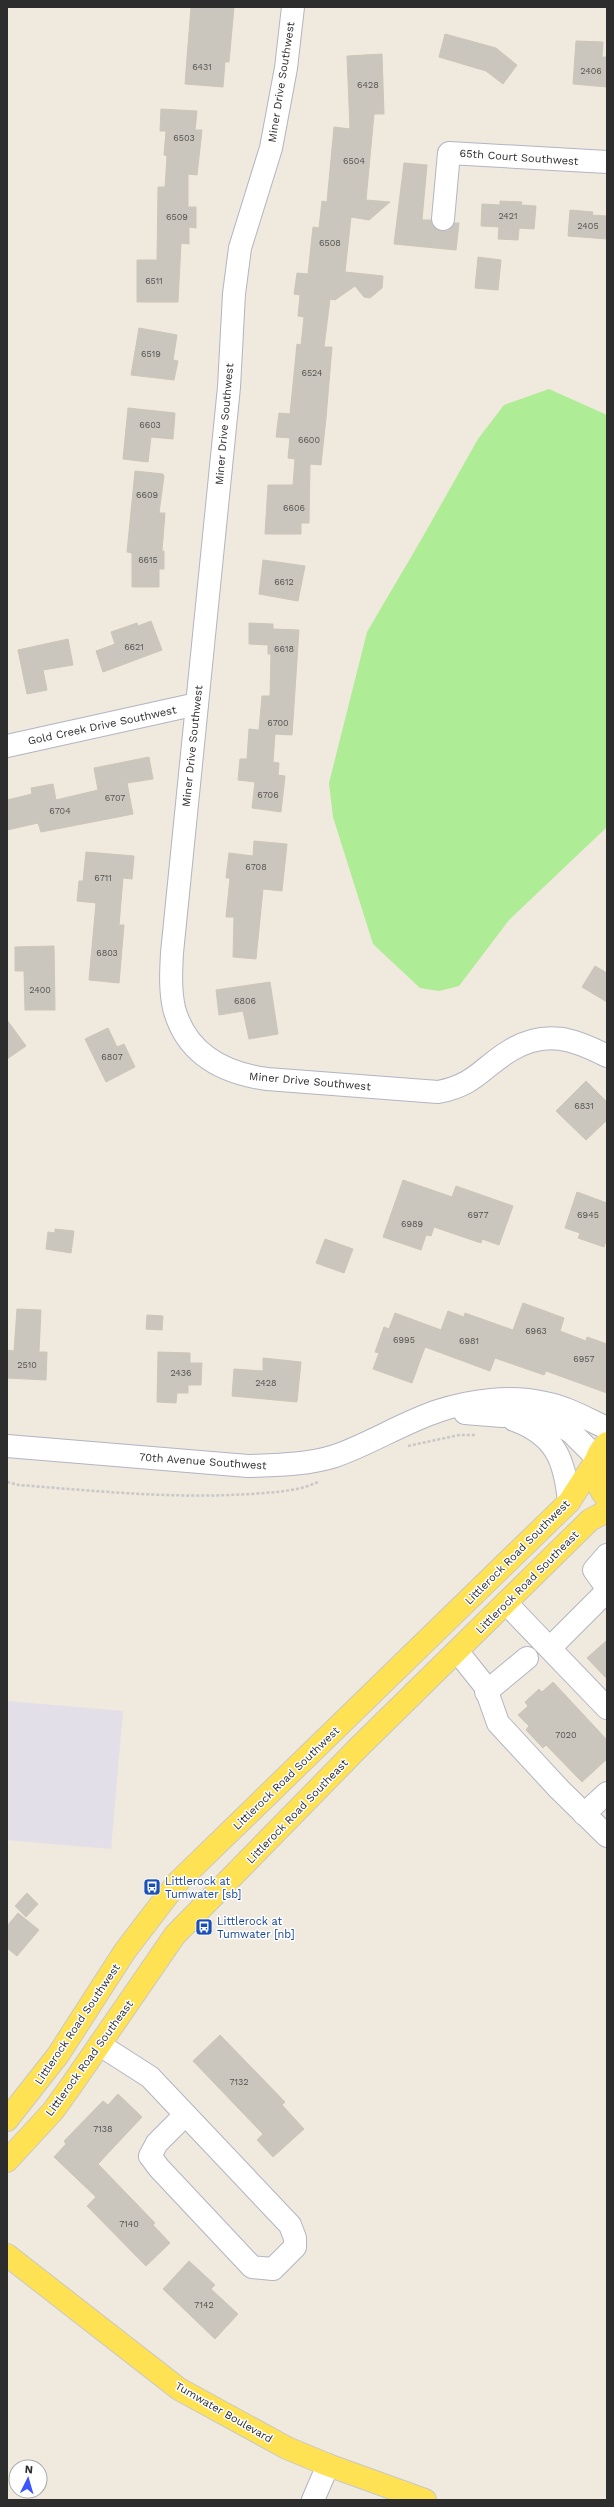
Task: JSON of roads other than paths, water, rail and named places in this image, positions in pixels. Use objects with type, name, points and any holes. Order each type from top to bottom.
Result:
[{"type":"main road","points":[[600,1454],[595,1476],[599,1490],[607,1499]]},
{"type":"main road","name":"Littlerock Road Southwest","points":[[7,2120],[58,2055],[125,1951],[177,1883],[569,1502],[600,1454]]},
{"type":"main road","name":"Littlerock Road Southeast","points":[[7,2161],[53,2111],[175,1935],[358,1748],[590,1520],[607,1511]]},
{"type":"main road","name":"Tumwater Boulevard","points":[[7,2255],[179,2389],[287,2448],[328,2465],[425,2500]]},
{"type":"street","name":"Miner Drive Southwest","points":[[293,7],[285,75],[270,148],[240,248],[234,294],[228,387],[172,945],[171,986],[174,1008],[185,1034],[194,1048],[216,1064],[242,1076],[438,1092],[465,1084],[511,1050],[536,1040],[557,1037],[581,1043],[607,1056]]},
{"type":"street","name":"65th Court Southwest","points":[[443,219],[449,153],[607,162]]},
{"type":"street","name":"Gold Creek Drive Southwest","points":[[7,746],[197,704]]},
{"type":"street","name":"70th Avenue Southwest","points":[[7,1446],[248,1466],[282,1465],[334,1456],[437,1411],[484,1400],[515,1399],[545,1402],[567,1409],[607,1428]]},
{"type":"street","name":"70th Avenue Southwest","points":[[437,1411],[502,1416],[525,1414],[560,1425],[600,1454]]},
{"type":"street","points":[[502,1416],[534,1427],[554,1448],[561,1460],[567,1480],[569,1502]]},
{"type":"street","points":[[550,1648],[607,1589],[594,1570],[607,1554]]},
{"type":"street","points":[[506,1603],[607,1708]]},
{"type":"street","points":[[457,1651],[485,1686],[498,1723],[584,1814],[607,1836]]},
{"type":"street","points":[[486,1692],[527,1658]]},
{"type":"street","points":[[584,1814],[607,1793]]},
{"type":"street","points":[[100,2045],[150,2076],[290,2225],[295,2238],[295,2247],[273,2269],[252,2267],[159,2168],[150,2156],[157,2143],[185,2115]]},
{"type":"street","points":[[313,2500],[328,2465]]},
{"type":"place","name":"Littlerock at Tumwater [sb]","points":[[152,1887]]},
{"type":"place","name":"Littlerock at Tumwater [nb]","points":[[204,1927]]}]
